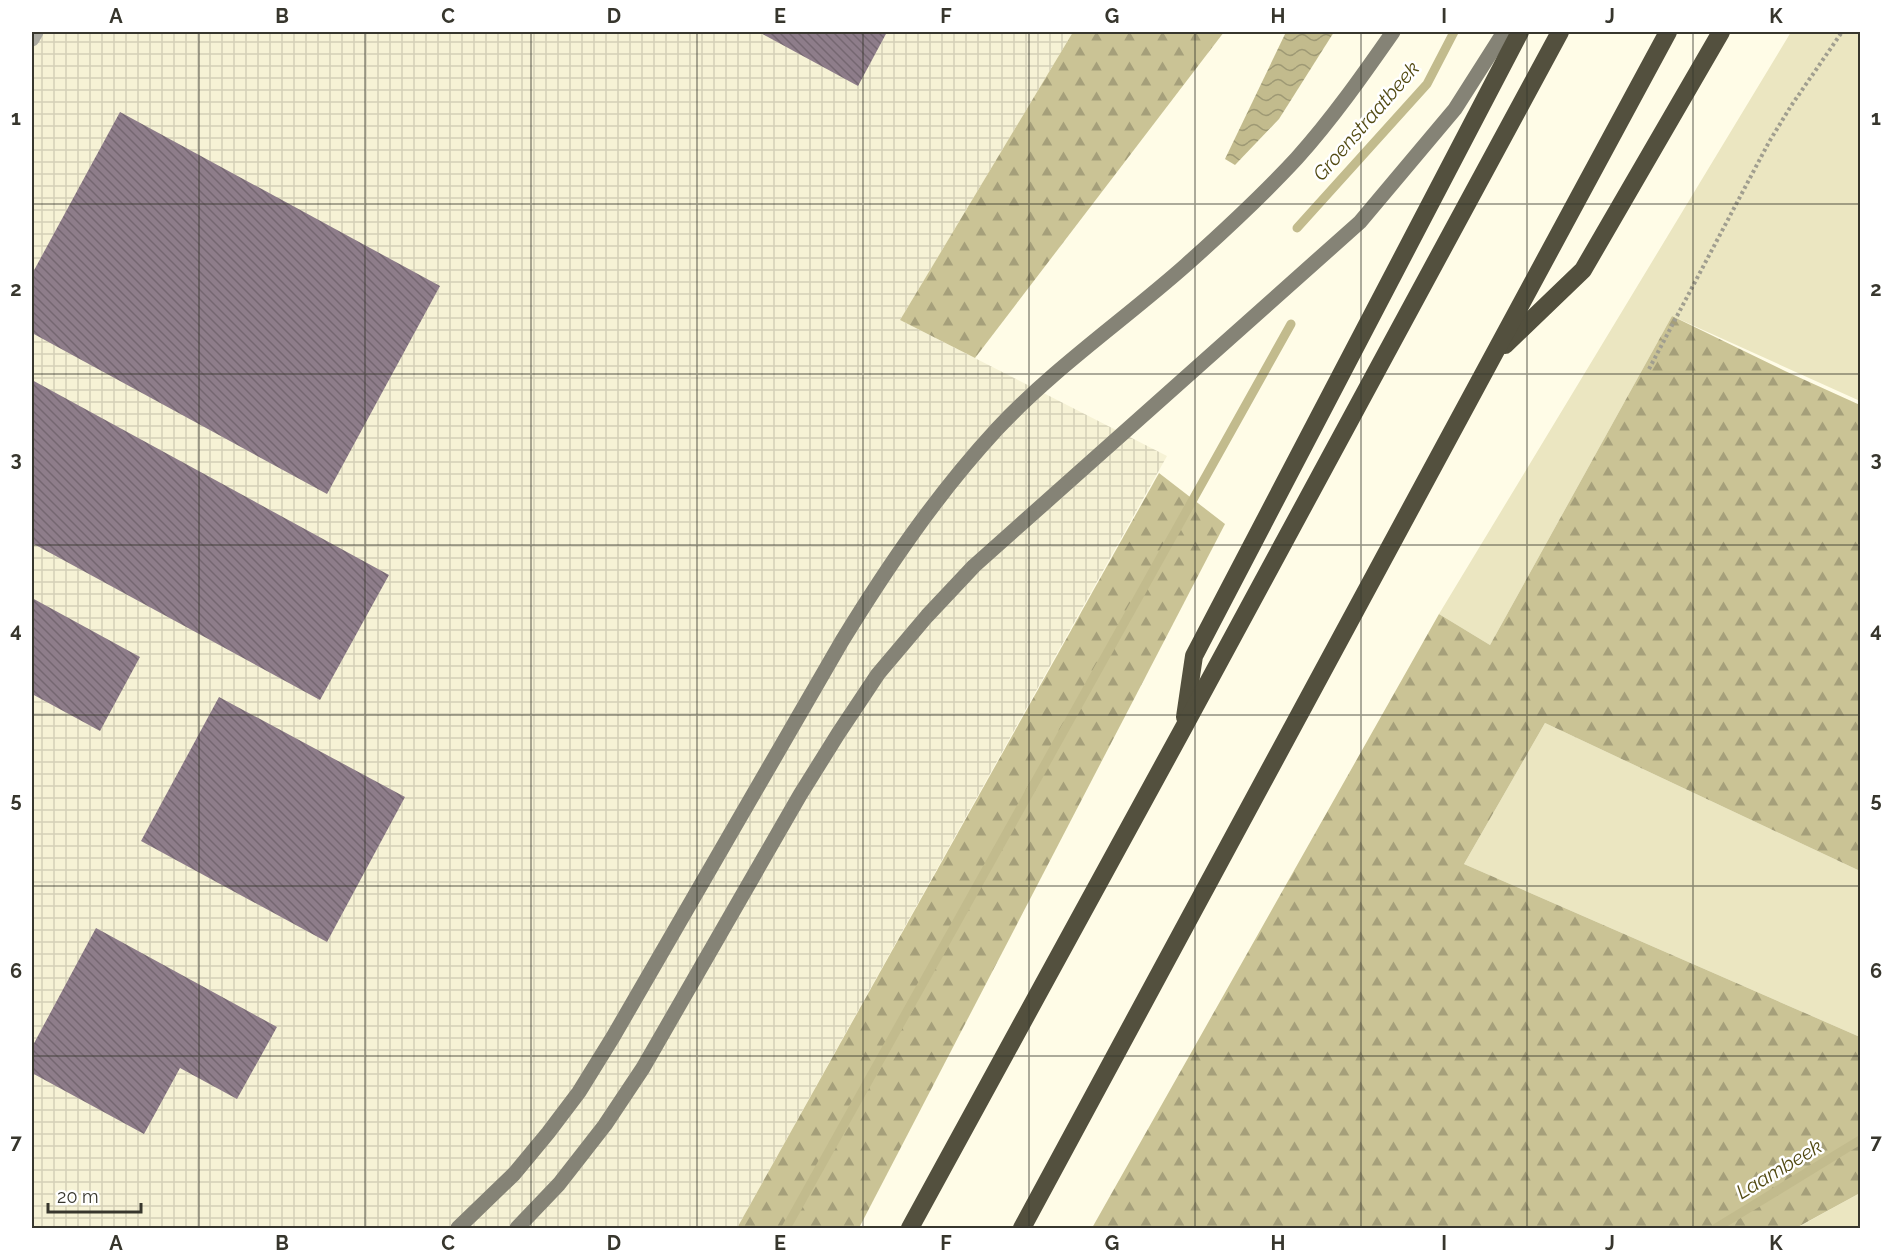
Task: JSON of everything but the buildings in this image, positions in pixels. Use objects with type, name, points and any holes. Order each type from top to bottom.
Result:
[{"type":"highway","points":[[1184,727],[1194,656],[1520,32]]},
{"type":"highway","points":[[910,1228],[1560,32]]},
{"type":"highway","points":[[1022,1228],[1668,32]]},
{"type":"highway","points":[[1492,356],[1583,270],[1721,32]]},
{"type":"street","points":[[32,39],[36,32]]},
{"type":"street","points":[[458,1228],[514,1174],[579,1092],[878,582],[956,476],[998,428],[1058,372],[1184,267],[1246,210],[1298,157],[1340,105],[1393,32]]},
{"type":"street","points":[[517,1228],[559,1184],[605,1125],[643,1068],[800,795],[878,674],[927,616],[974,566],[1360,222],[1455,109],[1504,32]]},
{"type":"path","points":[[1649,369],[1769,142],[1842,32]]},
{"type":"shaded area","points":[[32,32],[1073,32],[900,320],[1167,456],[737,1228],[32,1228]]},
{"type":"shaded area","points":[[1791,32],[1860,32],[1860,401],[1672,316],[1490,645],[1439,614]]},
{"type":"shaded area","points":[[1545,723],[1860,871],[1860,1037],[1464,864]]},
{"type":"shaded area","points":[[1860,1193],[1860,1228],[1796,1228],[1802,1225]]},
{"type":"green space","points":[[1073,32],[1224,32],[975,358],[900,320]]},
{"type":"green space","points":[[1672,316],[1860,405],[1860,871],[1545,723],[1464,864],[1860,1037],[1860,1193],[1796,1228],[1092,1228],[1439,614],[1490,645]]},
{"type":"green space","points":[[1159,473],[1225,524],[859,1228],[737,1228]]},
{"type":"water","points":[[1286,32],[1334,32],[1279,119],[1235,165],[1225,159]]},
{"type":"waterway","name":"Groenstraatbeek","points":[[1297,228],[1427,84],[1454,32]]},
{"type":"waterway","points":[[786,1228],[1291,324]]},
{"type":"waterway","name":"Laambeek","points":[[1716,1228],[1860,1140]]}]
